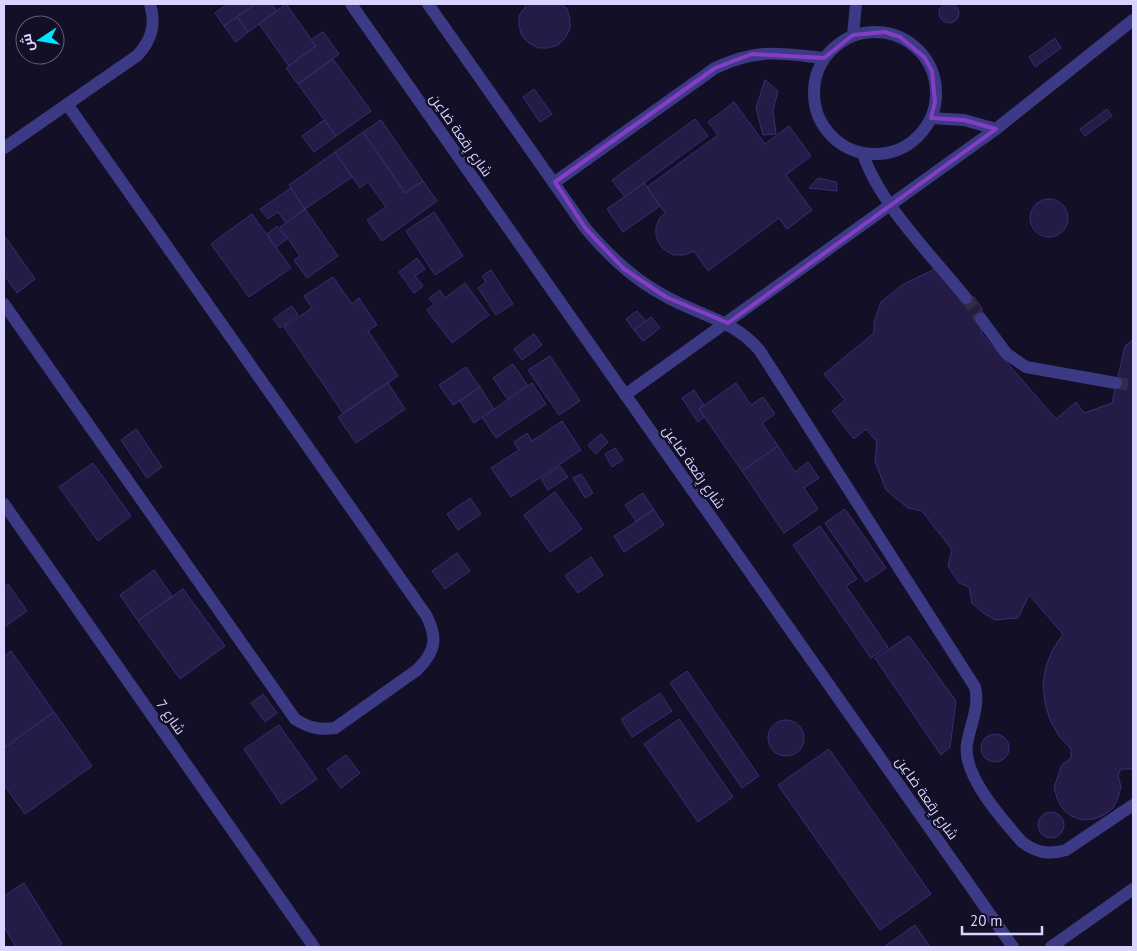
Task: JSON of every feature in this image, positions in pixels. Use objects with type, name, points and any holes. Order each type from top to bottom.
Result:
[{"type":"street","points":[[4,148],[138,54],[147,44],[152,32],[153,18],[150,4]]},
{"type":"street","name":"شارع رِقعة ضاعِن","points":[[351,4],[1013,947]]},
{"type":"street","points":[[428,4],[555,182],[586,229],[624,268],[666,297],[728,323],[751,340],[760,351],[974,687],[977,704],[967,743],[966,761],[974,779],[1018,838],[1032,849],[1055,853],[1072,847],[1133,805]]},
{"type":"street","points":[[853,35],[856,4]]},
{"type":"street","points":[[625,395],[728,323],[889,204],[996,129],[1133,20]]},
{"type":"street","points":[[885,32],[900,36],[913,45],[924,57],[932,71],[936,86],[936,102],[931,118],[920,135],[904,148],[884,154],[863,154],[841,144],[824,127],[815,104],[815,80],[824,58],[842,40],[853,35],[885,32]]},
{"type":"street","points":[[555,182],[724,64],[752,54],[772,52],[824,58]]},
{"type":"street","points":[[4,304],[295,719],[307,727],[321,730],[335,728],[417,670],[428,659],[434,644],[433,629],[426,615],[67,104]]},
{"type":"street","points":[[931,118],[964,120],[996,129]]},
{"type":"street","points":[[863,154],[874,180],[889,204],[966,298]]},
{"type":"street","points":[[980,318],[1006,354],[1026,367],[1116,383]]},
{"type":"street","name":"شارع 7","points":[[4,504],[314,947]]},
{"type":"street","points":[[1051,947],[1133,889]]},
{"type":"highlighted area","points":[[885,32],[900,37],[924,57],[932,71],[935,102],[931,118],[964,120],[996,129],[728,323],[666,297],[624,269],[586,229],[555,182],[715,68],[752,54],[824,58],[853,35]]},
{"type":"building","points":[[949,3],[956,6],[959,13],[956,20],[949,23],[942,20],[939,13],[942,6]]},
{"type":"building","points":[[227,4],[255,4],[224,26],[215,13]]},
{"type":"building","points":[[255,4],[272,4],[277,11],[248,32],[237,17]]},
{"type":"building","points":[[286,4],[316,46],[289,66],[259,24]]},
{"type":"building","points":[[527,4],[562,4],[567,9],[570,29],[558,45],[538,48],[522,36],[519,16]]},
{"type":"building","points":[[237,17],[248,32],[236,42],[224,26]]},
{"type":"building","points":[[323,32],[339,54],[298,84],[286,68],[316,46],[311,40]]},
{"type":"building","points":[[1055,38],[1061,48],[1035,67],[1029,57]]},
{"type":"building","points":[[333,59],[371,111],[336,136],[298,84]]},
{"type":"building","points":[[765,80],[778,91],[773,110],[776,134],[763,135],[756,108]]},
{"type":"building","points":[[534,89],[552,114],[540,122],[523,97]]},
{"type":"building","points":[[734,102],[765,144],[789,126],[811,156],[786,175],[812,210],[787,229],[779,218],[708,271],[694,251],[684,255],[674,255],[660,245],[656,236],[656,227],[660,218],[665,213],[647,187],[718,135],[708,122]]},
{"type":"building","points":[[1107,109],[1112,116],[1085,136],[1080,129]]},
{"type":"building","points":[[695,119],[708,136],[625,197],[612,180]]},
{"type":"building","points":[[324,120],[336,136],[314,152],[302,136]]},
{"type":"building","points":[[381,120],[423,181],[405,193],[363,132]]},
{"type":"building","points":[[363,132],[405,193],[423,181],[437,201],[382,241],[367,220],[386,207],[368,182],[360,188],[335,152]]},
{"type":"building","points":[[335,152],[352,177],[305,209],[289,185]]},
{"type":"building","points":[[818,178],[836,182],[837,191],[809,188]]},
{"type":"building","points":[[644,183],[660,206],[623,232],[607,209]]},
{"type":"building","points":[[291,188],[305,209],[286,223],[278,212],[268,219],[260,209]]},
{"type":"building","points":[[1049,199],[1063,204],[1068,218],[1063,232],[1049,237],[1035,232],[1030,218],[1035,204]]},
{"type":"building","points":[[305,209],[338,256],[307,278],[294,260],[300,256],[280,227]]},
{"type":"building","points":[[434,212],[463,256],[435,275],[406,231]]},
{"type":"building","points":[[252,214],[291,268],[249,297],[211,244]]},
{"type":"building","points":[[277,226],[287,239],[276,247],[267,234]]},
{"type":"building","points":[[4,235],[35,279],[17,293],[4,275]]},
{"type":"building","points":[[417,258],[425,269],[415,276],[423,286],[414,293],[399,272]]},
{"type":"building","points":[[937,268],[966,298],[974,297],[982,308],[980,324],[982,334],[1056,419],[1076,402],[1084,413],[1112,403],[1125,346],[1133,340],[1133,769],[1121,769],[1118,775],[1121,787],[1113,808],[1104,815],[1094,819],[1082,820],[1071,816],[1062,808],[1054,787],[1062,765],[1071,758],[1071,749],[1059,736],[1050,720],[1045,703],[1043,684],[1046,666],[1053,649],[1063,634],[1029,595],[1018,618],[995,620],[983,613],[972,603],[969,587],[959,583],[948,566],[952,550],[922,511],[908,508],[886,490],[875,461],[877,442],[866,429],[854,439],[832,411],[845,400],[824,374],[874,333],[874,322],[881,302],[902,285]]},
{"type":"building","points":[[491,270],[513,304],[496,315],[478,288],[486,282],[482,276]]},
{"type":"building","points":[[333,277],[352,304],[359,298],[377,325],[368,331],[398,376],[343,413],[284,327],[312,308],[304,296]]},
{"type":"building","points":[[465,283],[489,315],[452,343],[427,310],[434,304],[429,298],[440,290],[445,298]]},
{"type":"building","points":[[292,306],[298,315],[280,328],[273,319]]},
{"type":"building","points":[[637,311],[646,321],[634,330],[626,319]]},
{"type":"building","points":[[651,317],[660,328],[643,341],[634,330]]},
{"type":"building","points":[[534,334],[542,345],[522,360],[514,349]]},
{"type":"building","points":[[550,356],[580,401],[559,415],[528,370]]},
{"type":"building","points":[[513,364],[528,386],[508,400],[493,378]]},
{"type":"building","points":[[466,367],[480,387],[453,405],[439,385]]},
{"type":"building","points":[[388,383],[405,409],[356,443],[338,417]]},
{"type":"building","points":[[532,383],[546,404],[496,438],[482,417]]},
{"type":"building","points":[[736,383],[751,405],[763,397],[775,414],[762,423],[778,446],[742,471],[699,409]]},
{"type":"building","points":[[480,387],[494,409],[474,423],[460,401]]},
{"type":"building","points":[[694,390],[704,405],[699,409],[704,417],[698,422],[682,398]]},
{"type":"building","points":[[562,421],[581,450],[511,497],[491,468],[519,450],[514,442],[527,433],[532,441]]},
{"type":"building","points":[[136,429],[162,467],[147,478],[121,440]]},
{"type":"building","points":[[601,434],[608,442],[596,454],[588,445]]},
{"type":"building","points":[[778,446],[795,472],[808,462],[819,478],[804,488],[818,509],[784,533],[742,471]]},
{"type":"building","points":[[615,448],[623,460],[612,467],[605,454]]},
{"type":"building","points":[[93,463],[131,516],[98,541],[59,487]]},
{"type":"building","points":[[560,466],[568,477],[548,490],[541,479]]},
{"type":"building","points":[[581,474],[593,493],[585,498],[573,478]]},
{"type":"building","points":[[555,492],[582,529],[550,552],[524,515]]},
{"type":"building","points":[[643,493],[654,510],[636,521],[625,505]]},
{"type":"building","points":[[470,498],[481,514],[458,530],[447,514]]},
{"type":"building","points":[[845,509],[886,568],[866,582],[825,523]]},
{"type":"building","points":[[654,510],[664,525],[624,552],[614,536]]},
{"type":"building","points":[[820,526],[857,579],[846,586],[888,647],[871,658],[793,545]]},
{"type":"building","points":[[457,553],[470,571],[445,589],[432,571]]},
{"type":"building","points":[[591,557],[603,575],[578,593],[565,576]]},
{"type":"building","points":[[154,570],[172,596],[138,621],[120,595]]},
{"type":"building","points":[[8,584],[27,611],[6,626],[4,623],[4,588]]},
{"type":"building","points":[[183,589],[225,646],[180,679],[138,621]]},
{"type":"building","points":[[909,636],[956,701],[950,747],[941,755],[875,658]]},
{"type":"building","points":[[11,651],[54,712],[4,748],[4,656]]},
{"type":"building","points":[[687,671],[759,776],[742,788],[670,683]]},
{"type":"building","points":[[660,693],[672,711],[632,737],[621,719]]},
{"type":"building","points":[[263,694],[277,713],[265,722],[251,703]]},
{"type":"building","points":[[54,712],[92,766],[25,814],[4,785],[4,748]]},
{"type":"building","points":[[679,719],[733,797],[698,822],[644,744]]},
{"type":"building","points":[[786,720],[793,721],[799,725],[803,731],[803,745],[799,751],[793,755],[786,756],[779,755],[773,751],[769,745],[768,738],[769,731],[773,725],[779,721]]},
{"type":"building","points":[[279,725],[317,779],[281,804],[244,749]]},
{"type":"building","points":[[995,734],[1005,738],[1009,748],[1005,758],[995,762],[985,758],[981,748],[985,738]]},
{"type":"building","points":[[829,749],[931,894],[880,930],[778,785]]},
{"type":"building","points":[[346,755],[360,773],[341,788],[327,769]]},
{"type":"building","points":[[1051,812],[1060,816],[1064,825],[1060,834],[1051,838],[1042,834],[1038,825],[1042,816]]},
{"type":"building","points":[[24,883],[62,944],[58,947],[16,947],[4,927],[4,896]]},
{"type":"building","points":[[915,925],[930,947],[884,947]]},
{"type":"tunnel","points":[[966,298],[981,319]]},
{"type":"tunnel","points":[[1116,383],[1133,385]]}]
